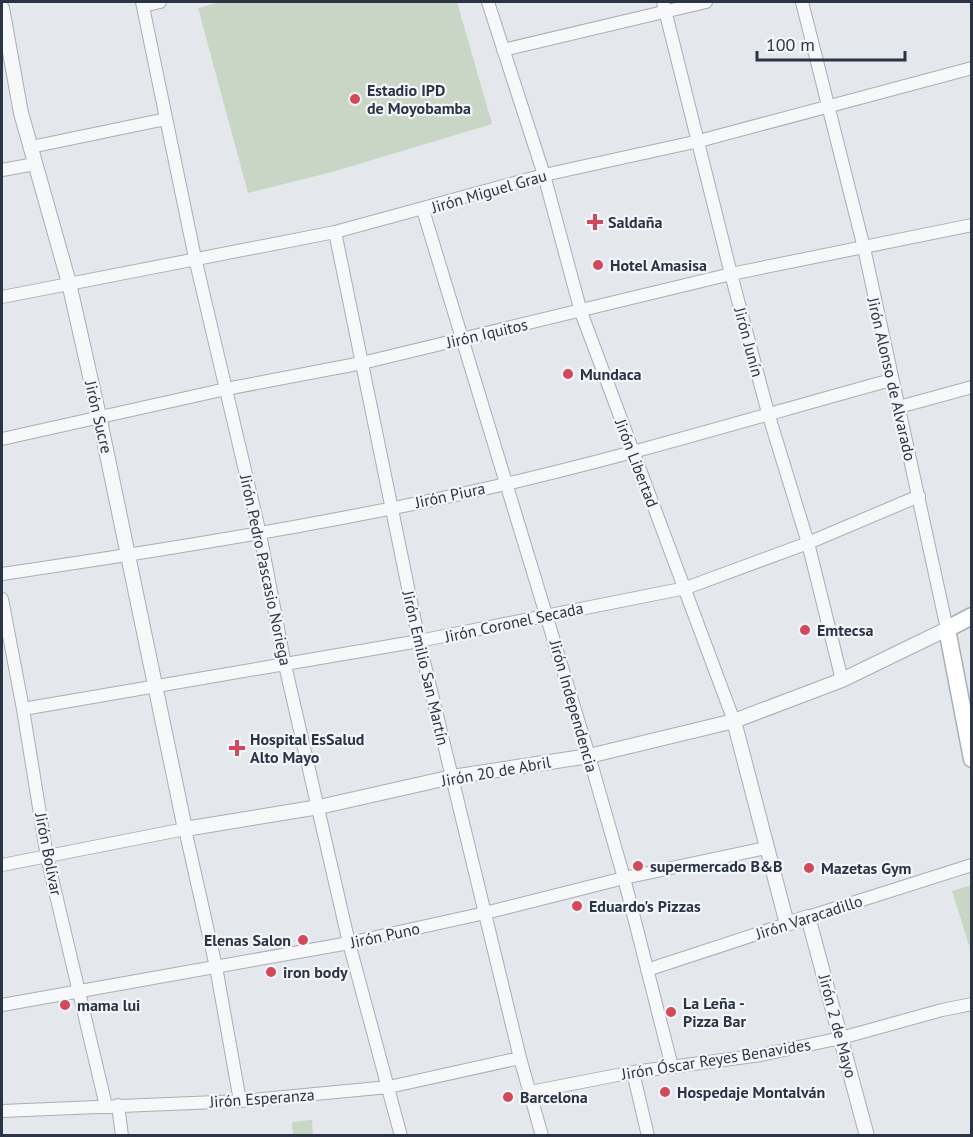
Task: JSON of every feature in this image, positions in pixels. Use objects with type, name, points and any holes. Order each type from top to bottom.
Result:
[{"type":"main road","name":"Jirón 20 de Abril","points":[[947,629],[972,616]]},
{"type":"main road","name":"Jirón Alonso de Alvarado","points":[[947,629],[972,759]]},
{"type":"street","points":[[143,4],[160,2]]},
{"type":"street","name":"Jirón Libertad","points":[[488,2],[544,175],[581,312],[734,721],[787,924]]},
{"type":"street","points":[[503,50],[665,7],[706,2]]},
{"type":"street","name":"Jirón Alonso de Alvarado","points":[[802,2],[830,105],[864,248],[947,629]]},
{"type":"street","name":"Jirón Pedro Pascasio Noriega","points":[[143,4],[195,258],[260,534],[285,665],[349,943],[401,1136]]},
{"type":"street","name":"Jirón Junín","points":[[665,7],[731,274],[768,413],[808,543],[842,680]]},
{"type":"street","name":"Jirón Sucre","points":[[2,8],[21,113],[69,283],[99,416],[185,829]]},
{"type":"street","name":"Jirón Miguel Grau","points":[[2,297],[334,232],[423,210],[544,175],[699,141],[972,68]]},
{"type":"street","points":[[31,147],[166,119]]},
{"type":"street","points":[[2,170],[35,165]]},
{"type":"street","name":"Jirón Independencia","points":[[423,210],[548,614],[624,878],[672,1067]]},
{"type":"street","name":"Jirón Iquitos","points":[[2,439],[226,389],[362,363],[731,274],[972,225]]},
{"type":"street","name":"Jirón Emilio San Martín","points":[[334,232],[419,641],[520,1058],[542,1136]]},
{"type":"street","name":"Jirón Piura","points":[[2,574],[260,534],[506,484],[632,452],[891,380]]},
{"type":"street","points":[[899,407],[972,387]]},
{"type":"street","name":"Jirón Coronel Secada","points":[[23,709],[419,641],[686,588],[808,543],[919,496]]},
{"type":"street","name":"Jirón Bolívar","points":[[2,599],[47,857],[80,993],[122,1136]]},
{"type":"street","name":"Jirón 20 de Abril","points":[[2,865],[185,829],[319,807],[452,777],[589,756],[734,721],[842,680],[947,629]]},
{"type":"street","points":[[185,829],[216,967],[240,1101]]},
{"type":"street","name":"Jirón Puno","points":[[2,1005],[80,993],[349,943],[485,913],[624,878],[766,849]]},
{"type":"street","name":"Jirón Varacadillo","points":[[647,970],[808,916],[972,865]]},
{"type":"street","name":"Jirón 2 de Mayo","points":[[808,916],[867,1136]]},
{"type":"street","name":"Jirón Óscar Reyes Benavides","points":[[530,1092],[633,1072],[761,1055],[841,1038],[972,1004]]},
{"type":"street","name":"Jirón Esperanza","points":[[2,1111],[240,1101],[388,1087],[520,1058]]},
{"type":"street","points":[[633,1072],[648,1136]]},
{"type":"green space","name":"Estadio IPD de Moyobamba","points":[[221,2],[457,2],[492,124],[332,172],[248,193],[198,8]]},
{"type":"green space","points":[[971,885],[972,944],[969,945],[952,891]]},
{"type":"green space","points":[[312,1120],[313,1135],[293,1135],[292,1122]]},
{"type":"place","name":"Estadio IPD de Moyobamba","points":[[355,99]]},
{"type":"place","name":"Saldaña","points":[[595,222]]},
{"type":"place","name":"Hotel Amasisa","points":[[598,265]]},
{"type":"place","name":"Mundaca","points":[[568,374]]},
{"type":"place","name":"Emtecsa","points":[[805,630]]},
{"type":"place","name":"Hospital EsSalud Alto Mayo","points":[[237,748]]},
{"type":"place","name":"supermercado B&B","points":[[638,866]]},
{"type":"place","name":"Mazetas Gym","points":[[809,868]]},
{"type":"place","name":"Eduardo's Pizzas","points":[[577,906]]},
{"type":"place","name":"Elenas Salon","points":[[303,940]]},
{"type":"place","name":"iron body","points":[[271,972]]},
{"type":"place","name":"mama lui","points":[[65,1005]]},
{"type":"place","name":"La Leña - Pizza Bar","points":[[671,1012]]},
{"type":"place","name":"Hospedaje Montalván","points":[[665,1092]]},
{"type":"place","name":"Barcelona","points":[[508,1097]]}]
